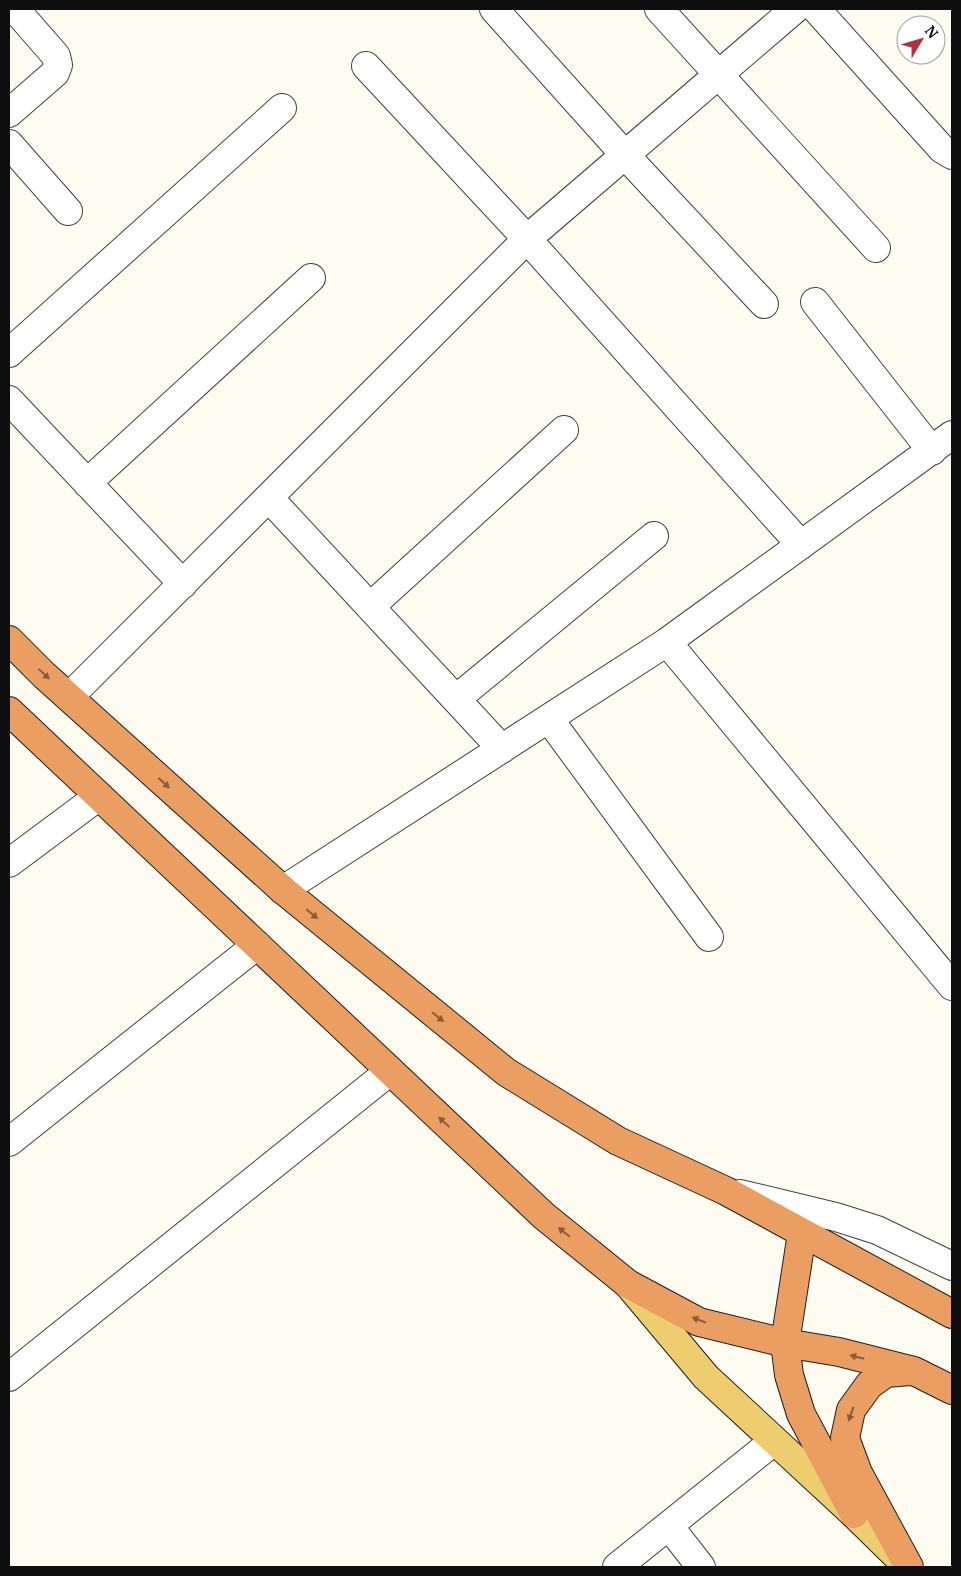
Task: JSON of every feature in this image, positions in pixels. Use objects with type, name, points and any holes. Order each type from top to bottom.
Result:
[{"type":"highway","points":[[9,640],[69,697],[283,890],[506,1072],[618,1141],[726,1191],[952,1314]]},
{"type":"highway","points":[[9,711],[544,1216],[628,1284],[700,1322],[785,1342],[839,1352],[914,1371],[952,1390]]},
{"type":"highway","points":[[802,1233],[785,1342],[789,1376],[801,1414],[854,1514]]},
{"type":"highway","points":[[909,1567],[858,1473],[845,1438],[851,1410],[869,1385],[886,1373],[914,1371]]},
{"type":"main road","points":[[628,1284],[706,1376],[909,1567]]},
{"type":"street","points":[[9,113],[55,73],[58,65],[56,56],[15,9]]},
{"type":"street","points":[[494,9],[625,155],[764,304]]},
{"type":"street","points":[[659,9],[876,248]]},
{"type":"street","points":[[69,697],[527,239],[795,9]]},
{"type":"street","points":[[816,9],[942,149],[952,155]]},
{"type":"street","points":[[366,66],[527,239],[801,545]]},
{"type":"street","points":[[9,354],[282,108]]},
{"type":"street","points":[[9,144],[68,211]]},
{"type":"street","points":[[87,483],[311,278]]},
{"type":"street","points":[[283,890],[667,642],[942,443],[815,302]]},
{"type":"street","points":[[9,400],[182,584]]},
{"type":"street","points":[[370,607],[564,430]]},
{"type":"street","points":[[269,498],[502,749]]},
{"type":"street","points":[[456,699],[654,536]]},
{"type":"street","points":[[667,642],[952,986]]},
{"type":"street","points":[[549,719],[709,937]]},
{"type":"street","points":[[9,863],[99,796]]},
{"type":"street","points":[[9,1142],[257,945]]},
{"type":"street","points":[[9,1377],[390,1071]]},
{"type":"street","points":[[726,1191],[836,1216],[877,1230],[952,1266]]},
{"type":"street","points":[[617,1567],[774,1441]]},
{"type":"street","points":[[669,1526],[701,1567]]}]
